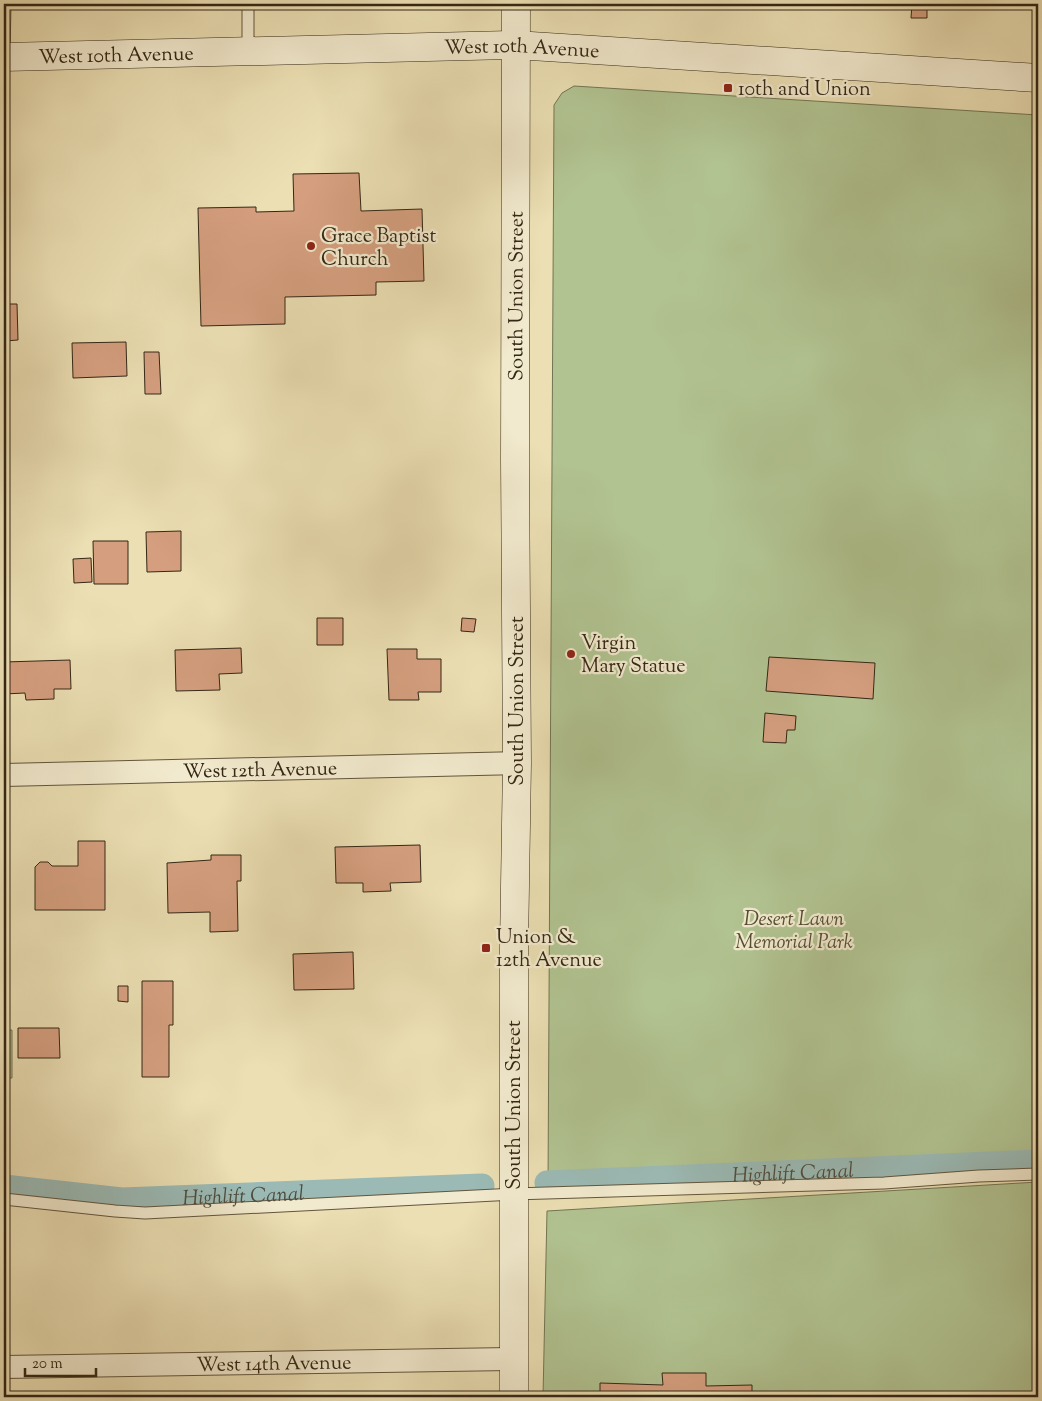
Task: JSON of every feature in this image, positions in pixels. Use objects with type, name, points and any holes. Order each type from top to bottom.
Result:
[{"type":"main road","name":"South Union Street","points":[[514,1397],[514,947],[517,763],[515,470],[516,4]]},
{"type":"main road","name":"West 10th Avenue","points":[[4,57],[515,45],[1038,78]]},
{"type":"street","name":"West 12th Avenue","points":[[4,775],[517,763]]},
{"type":"street","name":"West 14th Avenue","points":[[4,1367],[514,1359]]},
{"type":"lane","points":[[4,57],[5,4]]},
{"type":"lane","points":[[248,4],[248,51]]},
{"type":"lane","points":[[4,1199],[145,1213],[513,1194],[884,1183],[978,1176],[1038,1174]]},
{"type":"green space","name":"Desert Lawn Memorial Park","points":[[574,86],[1038,115],[1038,1164],[548,1184],[554,105],[562,93]]},
{"type":"green space","points":[[4,1030],[12,1030],[12,1078],[4,1078]]},
{"type":"green space","points":[[1038,1182],[1038,1397],[543,1397],[547,1211]]},
{"type":"building","points":[[912,4],[965,4],[965,7],[927,6],[927,18],[911,18]]},
{"type":"building","points":[[985,4],[1020,4],[1020,8],[985,6]]},
{"type":"building","name":"Grace Baptist Church","points":[[359,173],[361,211],[422,209],[424,281],[376,282],[376,295],[285,297],[285,324],[201,326],[198,208],[256,207],[256,212],[294,211],[293,174]]},
{"type":"building","points":[[4,304],[17,304],[18,340],[5,341]]},
{"type":"building","points":[[126,342],[127,376],[73,378],[72,343]]},
{"type":"building","points":[[144,352],[159,352],[161,394],[145,394]]},
{"type":"building","points":[[181,531],[181,571],[147,572],[146,532]]},
{"type":"building","points":[[93,541],[128,541],[128,584],[94,584]]},
{"type":"building","points":[[91,558],[92,582],[74,583],[73,559]]},
{"type":"building","points":[[317,618],[343,618],[343,645],[317,645]]},
{"type":"building","points":[[462,618],[476,619],[474,632],[461,631]]},
{"type":"building","points":[[241,648],[242,673],[219,674],[220,690],[176,691],[175,650]]},
{"type":"building","points":[[387,649],[417,649],[417,659],[441,659],[441,692],[418,692],[419,700],[389,700]]},
{"type":"building","points":[[769,657],[875,663],[873,699],[766,691]]},
{"type":"building","points":[[70,660],[71,689],[54,689],[54,699],[26,700],[25,693],[4,694],[4,662]]},
{"type":"building","points":[[765,713],[796,716],[795,730],[787,730],[786,743],[763,742]]},
{"type":"building","points":[[78,841],[105,841],[105,910],[35,910],[35,867],[40,862],[48,862],[52,866],[78,866]]},
{"type":"building","points":[[420,845],[421,882],[390,883],[391,891],[363,892],[363,883],[336,883],[335,847]]},
{"type":"building","points":[[211,855],[241,855],[241,881],[237,881],[238,931],[210,932],[210,912],[168,913],[167,863],[211,860]]},
{"type":"building","points":[[353,952],[354,989],[294,990],[293,954]]},
{"type":"building","points":[[142,981],[173,981],[173,1025],[169,1025],[169,1077],[142,1077]]},
{"type":"building","points":[[118,986],[128,986],[128,1002],[118,1001]]},
{"type":"building","points":[[18,1028],[59,1028],[60,1058],[18,1058]]},
{"type":"building","points":[[662,1373],[706,1373],[706,1386],[752,1385],[752,1397],[600,1397],[600,1383],[663,1385]]},
{"type":"waterway","name":"Highlift Canal","points":[[547,1183],[1038,1162]]},
{"type":"waterway","name":"Highlift Canal","points":[[4,1187],[122,1200],[482,1186]]},
{"type":"place","name":"10th and Union","points":[[728,88]]},
{"type":"place","name":"Grace Baptist Church","points":[[311,246]]},
{"type":"place","name":"Virgin Mary Statue","points":[[571,654]]},
{"type":"place","name":"Union & 12th Avenue","points":[[486,948]]}]
